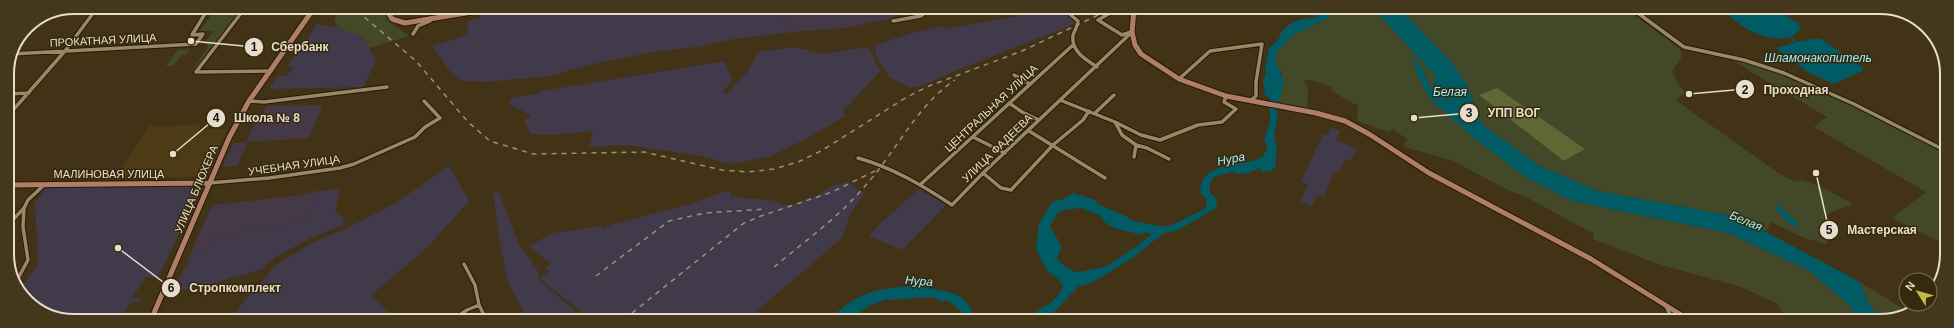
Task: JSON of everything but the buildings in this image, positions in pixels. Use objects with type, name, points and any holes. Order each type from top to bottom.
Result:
[{"type":"street","points":[[14,110],[65,50],[92,14]]},
{"type":"street","name":"ПРОКАТНАЯ УЛИЦА","points":[[18,53],[196,44],[203,34],[192,34],[205,14]]},
{"type":"street","points":[[240,14],[196,72],[270,70]]},
{"type":"street","name":"УЛИЦА БЛЮХЕРА","points":[[154,314],[229,138],[249,101],[310,14]]},
{"type":"street","points":[[389,14],[392,19],[401,23],[431,20],[462,14]]},
{"type":"street","points":[[893,21],[921,16],[923,14]]},
{"type":"street","points":[[1070,14],[1078,21],[1078,26],[1073,34],[1072,45],[1085,60],[1097,67]]},
{"type":"street","points":[[1109,14],[1098,20],[1122,35],[1132,32]]},
{"type":"street","points":[[1134,14],[1132,32],[1135,45],[1141,54],[1179,79],[1226,96],[1261,104],[1330,116],[1345,121],[1369,134],[1429,173],[1580,253],[1680,314]]},
{"type":"street","points":[[1639,14],[1684,47],[1744,60],[1784,73],[1854,104],[1940,148]]},
{"type":"street","points":[[413,34],[418,26],[431,20]]},
{"type":"street","name":"УЛИЦА ФАДЕЕВА","points":[[858,158],[892,168],[921,184],[952,205],[983,173],[1097,67],[1132,32]]},
{"type":"street","points":[[1179,79],[1210,51],[1262,44],[1256,82],[1256,96],[1249,101]]},
{"type":"street","name":"ЦЕНТРАЛЬНАЯ УЛИЦА","points":[[921,184],[1072,45]]},
{"type":"street","points":[[1014,75],[1030,84]]},
{"type":"street","points":[[249,101],[264,102],[302,96],[387,87]]},
{"type":"street","points":[[14,94],[29,93]]},
{"type":"street","points":[[1095,113],[1114,95]]},
{"type":"street","points":[[1060,100],[1095,113],[1141,134],[1160,140],[1198,125],[1216,124],[1222,122],[1236,109],[1235,107],[1224,102],[1226,96]]},
{"type":"street","name":"УЧЕБНАЯ УЛИЦА","points":[[209,183],[269,178],[340,168],[354,164],[415,137],[425,127],[440,118],[424,101]]},
{"type":"street","points":[[1009,103],[1022,112],[1039,120]]},
{"type":"street","points":[[983,173],[1001,188],[1011,190],[1053,145],[1083,120],[1089,111]]},
{"type":"street","points":[[1115,122],[1122,135],[1136,145],[1147,148],[1169,159]]},
{"type":"street","points":[[1028,131],[1053,145],[1069,158],[1105,178]]},
{"type":"street","points":[[973,136],[1005,153]]},
{"type":"street","points":[[1134,156],[1136,145]]},
{"type":"street","name":"МАЛИНОВАЯ УЛИЦА","points":[[14,184],[209,183]]},
{"type":"street","points":[[14,219],[24,208],[28,200],[45,184]]},
{"type":"street","points":[[19,277],[28,260],[23,227],[24,208]]},
{"type":"street","points":[[464,264],[475,285],[479,305],[484,314]]},
{"type":"street","points":[[462,314],[479,305]]},
{"type":"street","points":[[1665,305],[1670,314]]},
{"type":"shaded area","points":[[480,14],[780,14],[794,32],[734,39],[697,47],[659,51],[593,64],[549,76],[487,82],[461,81],[452,74],[432,46],[467,35],[468,21],[480,18]]},
{"type":"shaded area","points":[[780,14],[893,14],[894,18],[844,28],[794,32]]},
{"type":"shaded area","points":[[1029,14],[1068,14],[1077,23],[955,71],[924,85],[911,88],[889,77],[877,58],[876,45],[911,33],[943,26],[946,29]]},
{"type":"shaded area","points":[[317,24],[346,29],[362,37],[372,47],[370,52],[377,58],[363,87],[269,89],[277,76],[286,76],[294,67],[287,67]]},
{"type":"shaded area","points":[[794,47],[824,54],[868,47],[880,71],[843,111],[847,115],[806,139],[769,157],[729,164],[701,156],[626,145],[589,147],[593,131],[552,135],[531,134],[524,121],[531,115],[510,105],[509,101],[512,97],[533,95],[547,90],[725,61],[732,81],[722,92],[727,94],[748,71],[758,52]]},
{"type":"shaded area","points":[[323,105],[309,138],[246,142],[259,113],[263,113],[267,106]]},
{"type":"shaded area","points":[[200,124],[199,131],[228,128],[203,177],[116,178],[149,126]]},
{"type":"shaded area","points":[[1331,128],[1340,131],[1336,140],[1357,149],[1350,161],[1345,159],[1339,173],[1333,172],[1324,198],[1317,195],[1312,206],[1300,202],[1308,184],[1301,182],[1323,134],[1328,135]]},
{"type":"shaded area","points":[[246,142],[247,144],[237,166],[222,167],[234,143]]},
{"type":"shaded area","points":[[449,166],[469,201],[427,248],[371,295],[388,312],[385,314],[235,314],[277,264],[310,244],[362,221],[397,202]]},
{"type":"shaded area","points":[[850,182],[855,188],[864,193],[847,219],[848,222],[842,238],[753,314],[584,314],[539,278],[549,271],[545,268],[551,264],[529,246],[553,233],[601,226],[605,229],[610,225],[687,205],[730,190],[731,197],[777,201],[784,205],[791,205],[818,195],[834,185]]},
{"type":"shaded area","points":[[199,185],[201,188],[162,269],[157,277],[146,277],[132,298],[143,299],[141,302],[131,302],[123,313],[146,312],[145,314],[74,314],[55,311],[41,304],[26,291],[23,285],[38,265],[35,202],[47,187]]},
{"type":"shaded area","points":[[340,189],[335,211],[344,219],[343,225],[311,238],[277,256],[262,269],[215,283],[171,293],[184,269],[189,263],[187,261],[193,248],[207,249],[211,238],[308,220],[317,191]]},
{"type":"shaded area","points":[[919,189],[946,205],[902,250],[869,236],[882,222]]},
{"type":"shaded area","points":[[317,191],[308,220],[211,238],[207,249],[193,248],[212,205],[303,195]]},
{"type":"shaded area","points":[[499,192],[519,245],[537,269],[539,280],[579,314],[525,314],[508,283],[499,237],[493,194]]},
{"type":"green space","points":[[212,14],[239,14],[196,71],[192,71],[208,46],[205,43],[214,31],[200,31]]},
{"type":"green space","points":[[337,14],[384,14],[388,21],[409,36],[370,48],[362,37],[338,27],[334,21]]},
{"type":"green space","points":[[1326,14],[1380,14],[1436,77],[1431,88],[1422,68],[1412,57],[1420,81],[1572,201],[1728,233],[1808,270],[1849,305],[1855,314],[1787,314],[1781,311],[1778,304],[1741,287],[1655,263],[1593,239],[1594,234],[1526,197],[1510,191],[1451,160],[1404,147],[1407,139],[1393,129],[1388,132],[1357,121],[1358,106],[1333,92],[1331,87],[1312,80],[1304,80],[1308,90],[1307,111],[1277,106],[1277,98],[1280,96],[1282,72],[1276,66],[1278,64],[1275,61],[1276,50],[1293,31],[1320,23]]},
{"type":"green space","points":[[1404,14],[1632,14],[1680,49],[1682,56],[1672,72],[1680,87],[1686,93],[1675,100],[1777,172],[1794,182],[1803,180],[1823,188],[1853,204],[1824,215],[1830,228],[1827,244],[1804,238],[1771,222],[1766,231],[1738,217],[1598,191],[1538,165],[1483,125],[1467,85]]},
{"type":"green space","points":[[190,49],[186,55],[182,55],[173,66],[166,66],[178,50]]},
{"type":"green space","points":[[1730,59],[1759,66],[1815,85],[1868,111],[1940,151],[1940,242],[1892,218],[1926,192],[1814,127],[1827,117]]},
{"type":"green space","points":[[1497,88],[1585,149],[1564,161],[1479,95]]},
{"type":"green space","points":[[1860,282],[1898,306],[1898,310],[1896,312],[1876,314],[1868,302]]},
{"type":"water","points":[[1318,14],[1330,14],[1328,18],[1293,35],[1276,53],[1276,63],[1283,79],[1283,89],[1276,111],[1278,117],[1274,134],[1277,151],[1275,168],[1268,172],[1260,171],[1261,168],[1259,168],[1248,173],[1233,174],[1235,171],[1214,177],[1209,185],[1211,195],[1213,195],[1217,200],[1216,208],[1178,230],[1164,233],[1132,258],[1092,283],[1079,286],[1052,314],[1035,314],[1040,309],[1052,302],[1062,290],[1063,286],[1056,277],[1050,274],[1046,269],[1036,249],[1039,224],[1053,201],[1064,199],[1073,193],[1095,200],[1099,205],[1126,216],[1132,221],[1160,226],[1170,226],[1204,209],[1207,204],[1206,199],[1200,192],[1202,182],[1207,175],[1214,170],[1223,167],[1261,158],[1266,151],[1267,147],[1264,140],[1270,122],[1270,99],[1265,95],[1263,81],[1266,75],[1265,69],[1269,49],[1281,36],[1280,33],[1288,26],[1305,18],[1316,18]],"holes":[[[1081,208],[1101,216],[1104,222],[1114,228],[1142,235],[1145,232],[1152,234],[1107,266],[1076,273],[1061,263],[1057,258],[1061,248],[1060,243],[1050,227],[1056,215],[1063,210]]]},
{"type":"water","name":"Белая","points":[[1379,14],[1405,14],[1453,64],[1467,85],[1483,125],[1538,165],[1598,191],[1738,217],[1860,282],[1868,302],[1876,314],[1855,314],[1849,305],[1808,270],[1728,233],[1572,201],[1525,177],[1474,138],[1431,100],[1420,81],[1411,56],[1422,68],[1431,88],[1436,77]]},
{"type":"water","name":"Шламонакопитель","points":[[1727,14],[1783,14],[1798,23],[1801,29],[1791,37],[1796,42],[1820,38],[1863,68],[1862,71],[1834,84],[1809,73],[1776,48],[1794,43],[1789,37],[1770,38],[1752,32]]},
{"type":"water","points":[[1777,205],[1798,223],[1798,227],[1794,226],[1785,219],[1775,208]]},
{"type":"water","points":[[910,286],[937,289],[957,295],[967,303],[974,314],[964,314],[950,302],[946,300],[943,302],[932,297],[885,300],[871,305],[857,314],[836,314],[865,294],[897,287]]},
{"type":"railway","points":[[361,14],[416,61],[468,122],[490,141],[533,154],[644,152],[722,170],[748,172],[774,169],[798,162],[821,151],[907,97],[929,86],[1022,51],[1100,14]]},
{"type":"railway","points":[[774,267],[821,228],[855,197],[876,173],[907,130],[929,103],[955,80]]},
{"type":"railway","points":[[632,313],[744,223],[832,192],[877,170]]},
{"type":"railway","points":[[596,276],[669,221],[705,213],[767,209]]},
{"type":"place","name":"Сбербанк","points":[[191,41]]},
{"type":"place","name":"Проходная","points":[[1689,94]]},
{"type":"place","name":"УПП ВОГ","points":[[1414,118]]},
{"type":"place","name":"Школа № 8","points":[[173,154]]},
{"type":"place","name":"Мастерская","points":[[1816,173]]},
{"type":"place","name":"Стропкомплект","points":[[118,248]]},
{"type":"water label","name":"Нура","points":[[1231,159]]},
{"type":"water label","name":"Нура","points":[[919,281]]}]
